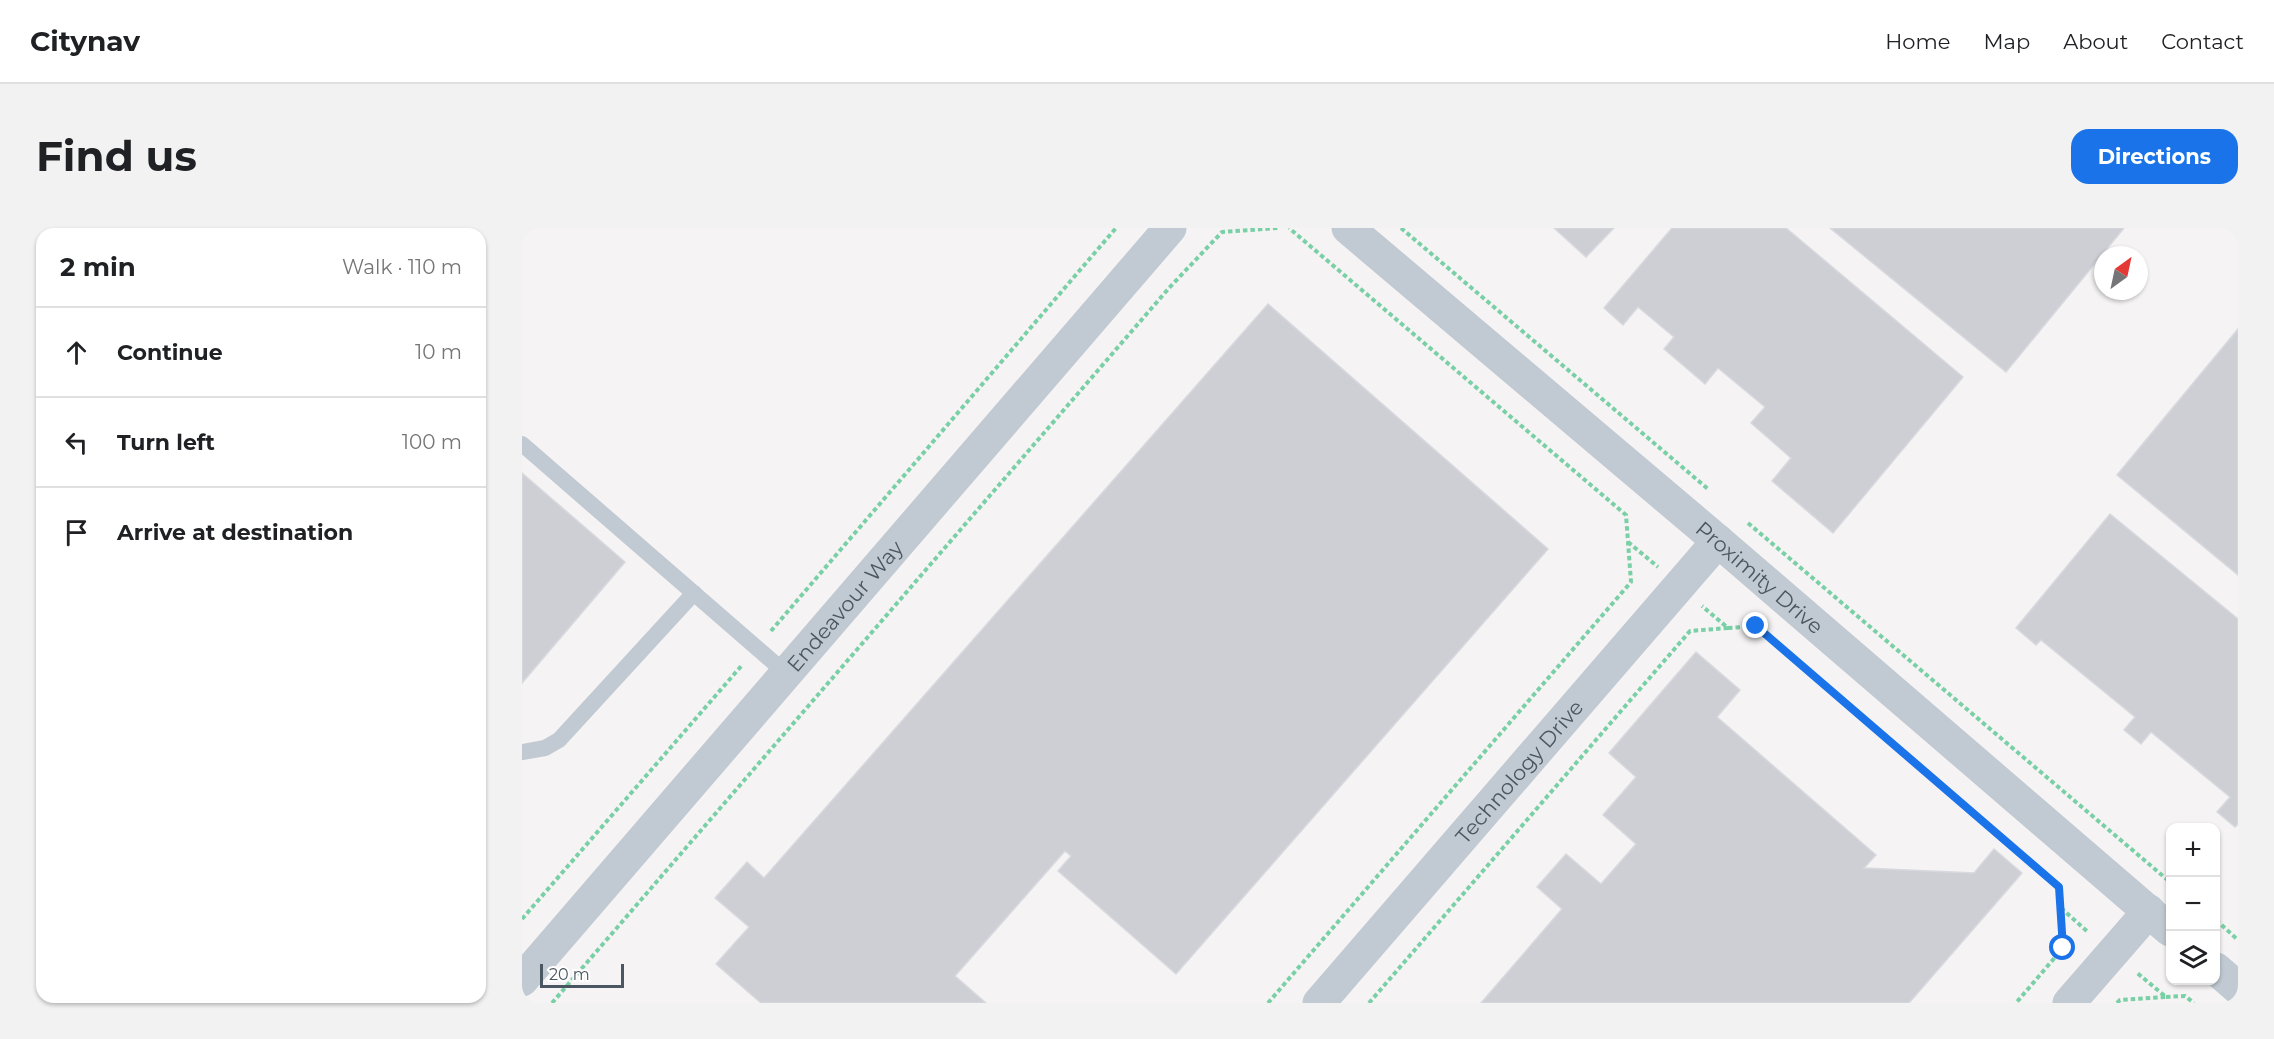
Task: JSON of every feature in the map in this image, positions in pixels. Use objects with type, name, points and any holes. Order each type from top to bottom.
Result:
[{"type":"street","name":"Proximity Drive","points":[[1348,228],[2160,920]]},
{"type":"street","name":"Endeavour Way","points":[[522,980],[1171,230]]},
{"type":"street","name":"Technology Drive","points":[[1319,1003],[1718,541]]},
{"type":"street","points":[[2069,1003],[2160,920]]},
{"type":"street","points":[[2220,972],[2238,988]]},
{"type":"lane","points":[[522,444],[787,674]]},
{"type":"lane","points":[[522,752],[545,748],[559,740],[694,593]]},
{"type":"path","points":[[522,918],[757,648],[1116,228]]},
{"type":"path","points":[[552,1003],[1161,297],[1199,256],[1222,232],[1278,228]]},
{"type":"path","points":[[1268,1003],[1631,582],[1626,515],[1289,228]]},
{"type":"path","points":[[1401,228],[1709,490]]},
{"type":"path","points":[[1745,521],[2166,879]]},
{"type":"path","points":[[1728,628],[1756,626],[2059,887],[2063,948],[2016,1003]]},
{"type":"path","points":[[2220,924],[2238,940]]},
{"type":"path","points":[[2166,997],[2185,996],[2194,1003]]},
{"type":"building","points":[[1554,228],[1614,228],[1586,257]]},
{"type":"building","points":[[1672,228],[1786,228],[1963,377],[1833,533],[1772,481],[1791,458],[1751,423],[1765,407],[1718,368],[1705,384],[1664,349],[1674,337],[1638,307],[1623,325],[1604,308]]},
{"type":"building","points":[[1830,228],[2124,228],[2109,246],[2094,246],[2094,265],[2006,372]]},
{"type":"building","points":[[1268,304],[1548,549],[1176,974],[1058,871],[1071,856],[1065,851],[955,976],[986,1003],[761,1003],[716,964],[749,927],[715,898],[747,862],[764,878]]},
{"type":"building","points":[[2238,329],[2238,575],[2117,475]]},
{"type":"building","points":[[522,473],[625,562],[522,683]]},
{"type":"building","points":[[2110,514],[2238,619],[2238,824],[2235,827],[2217,812],[2230,797],[2151,732],[2141,744],[2124,730],[2135,717],[2041,640],[2036,645],[2016,628]]},
{"type":"building","points":[[1696,652],[1740,690],[1717,717],[1876,855],[1864,868],[1974,873],[1994,849],[2022,873],[1909,1003],[1481,1003],[1562,909],[1537,887],[1566,854],[1601,884],[1636,844],[1603,815],[1636,777],[1609,753]]},
{"type":"route","points":[[1756,626],[2059,887],[2063,948]]}]
